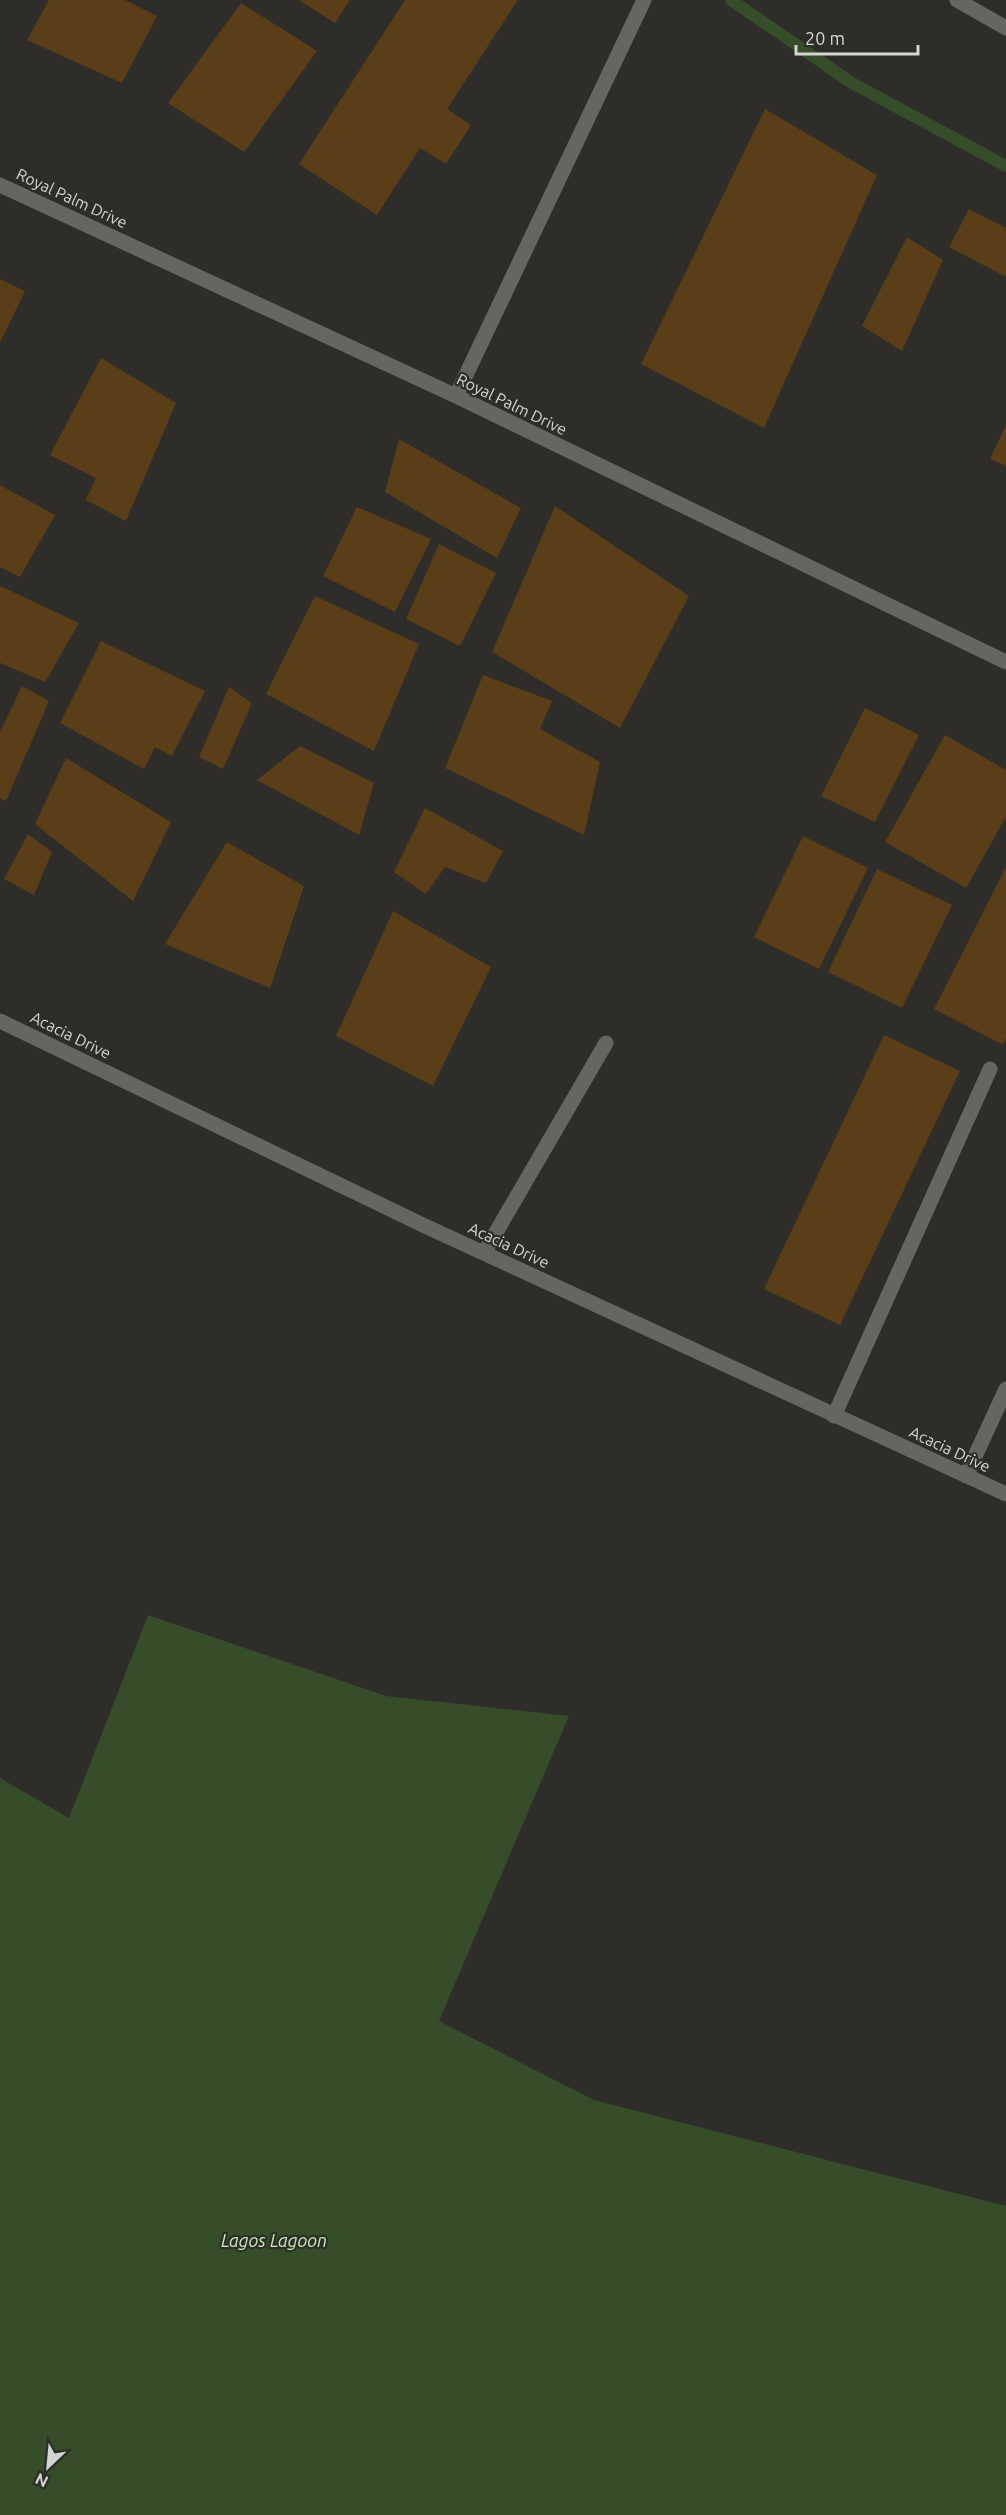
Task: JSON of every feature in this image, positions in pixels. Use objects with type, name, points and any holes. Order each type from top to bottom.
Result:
[{"type":"street","points":[[456,396],[645,0]]},
{"type":"street","points":[[957,0],[1006,28]]},
{"type":"street","name":"Royal Palm Drive","points":[[0,185],[456,396],[1006,662]]},
{"type":"street","name":"Acacia Drive","points":[[0,1021],[484,1253],[1006,1494]]},
{"type":"street","points":[[484,1253],[606,1043]]},
{"type":"street","points":[[834,1416],[990,1068]]},
{"type":"street","points":[[966,1476],[1006,1389]]},
{"type":"water","name":"Lagos Lagoon","points":[[148,1615],[386,1696],[569,1716],[439,2021],[594,2100],[1006,2206],[1006,2515],[0,2515],[0,1778],[69,1818]]},
{"type":"building","points":[[49,0],[125,0],[157,16],[122,83],[27,40]]},
{"type":"building","points":[[299,0],[350,0],[335,23]]},
{"type":"building","points":[[405,0],[518,0],[447,109],[471,125],[446,164],[420,148],[377,215],[299,164]]},
{"type":"building","points":[[241,3],[317,51],[244,152],[168,103]]},
{"type":"building","points":[[765,109],[877,175],[764,428],[641,364]]},
{"type":"building","points":[[969,209],[1006,228],[1006,277],[949,247]]},
{"type":"building","points":[[907,237],[943,260],[902,351],[862,326]]},
{"type":"building","points":[[0,279],[25,291],[0,343]]},
{"type":"building","points":[[101,358],[176,403],[126,521],[86,500],[96,478],[50,455]]},
{"type":"building","points":[[1006,425],[1006,466],[990,459]]},
{"type":"building","points":[[399,439],[521,508],[497,558],[385,492]]},
{"type":"building","points":[[0,485],[55,515],[20,577],[0,567]]},
{"type":"building","points":[[555,506],[689,596],[620,728],[492,652]]},
{"type":"building","points":[[357,507],[431,539],[395,612],[323,576]]},
{"type":"building","points":[[439,544],[496,573],[460,646],[406,619]]},
{"type":"building","points":[[0,586],[79,623],[45,682],[0,663]]},
{"type":"building","points":[[315,596],[419,644],[374,751],[266,694]]},
{"type":"building","points":[[101,641],[205,691],[172,756],[155,747],[144,769],[60,723]]},
{"type":"building","points":[[483,675],[552,701],[540,729],[600,762],[584,835],[445,768]]},
{"type":"building","points":[[22,686],[49,701],[6,801],[0,798],[0,732]]},
{"type":"building","points":[[229,687],[252,703],[223,769],[199,757]]},
{"type":"building","points":[[865,708],[919,735],[875,822],[821,796]]},
{"type":"building","points":[[945,735],[1006,770],[1006,817],[966,888],[885,842]]},
{"type":"building","points":[[300,746],[374,783],[359,835],[257,780]]},
{"type":"building","points":[[66,758],[171,822],[133,901],[35,824]]},
{"type":"building","points":[[425,808],[503,851],[486,883],[445,867],[426,894],[394,872]]},
{"type":"building","points":[[28,834],[52,852],[34,895],[4,879]]},
{"type":"building","points":[[803,836],[868,868],[819,969],[754,937]]},
{"type":"building","points":[[227,842],[304,886],[270,988],[165,944]]},
{"type":"building","points":[[1006,867],[1006,1038],[1003,1045],[934,1009]]},
{"type":"building","points":[[877,869],[952,905],[902,1008],[828,972]]},
{"type":"building","points":[[393,911],[491,967],[433,1086],[336,1036]]},
{"type":"building","points":[[884,1035],[960,1071],[840,1325],[764,1289]]},
{"type":"waterway","points":[[731,0],[852,83],[1006,166]]}]
